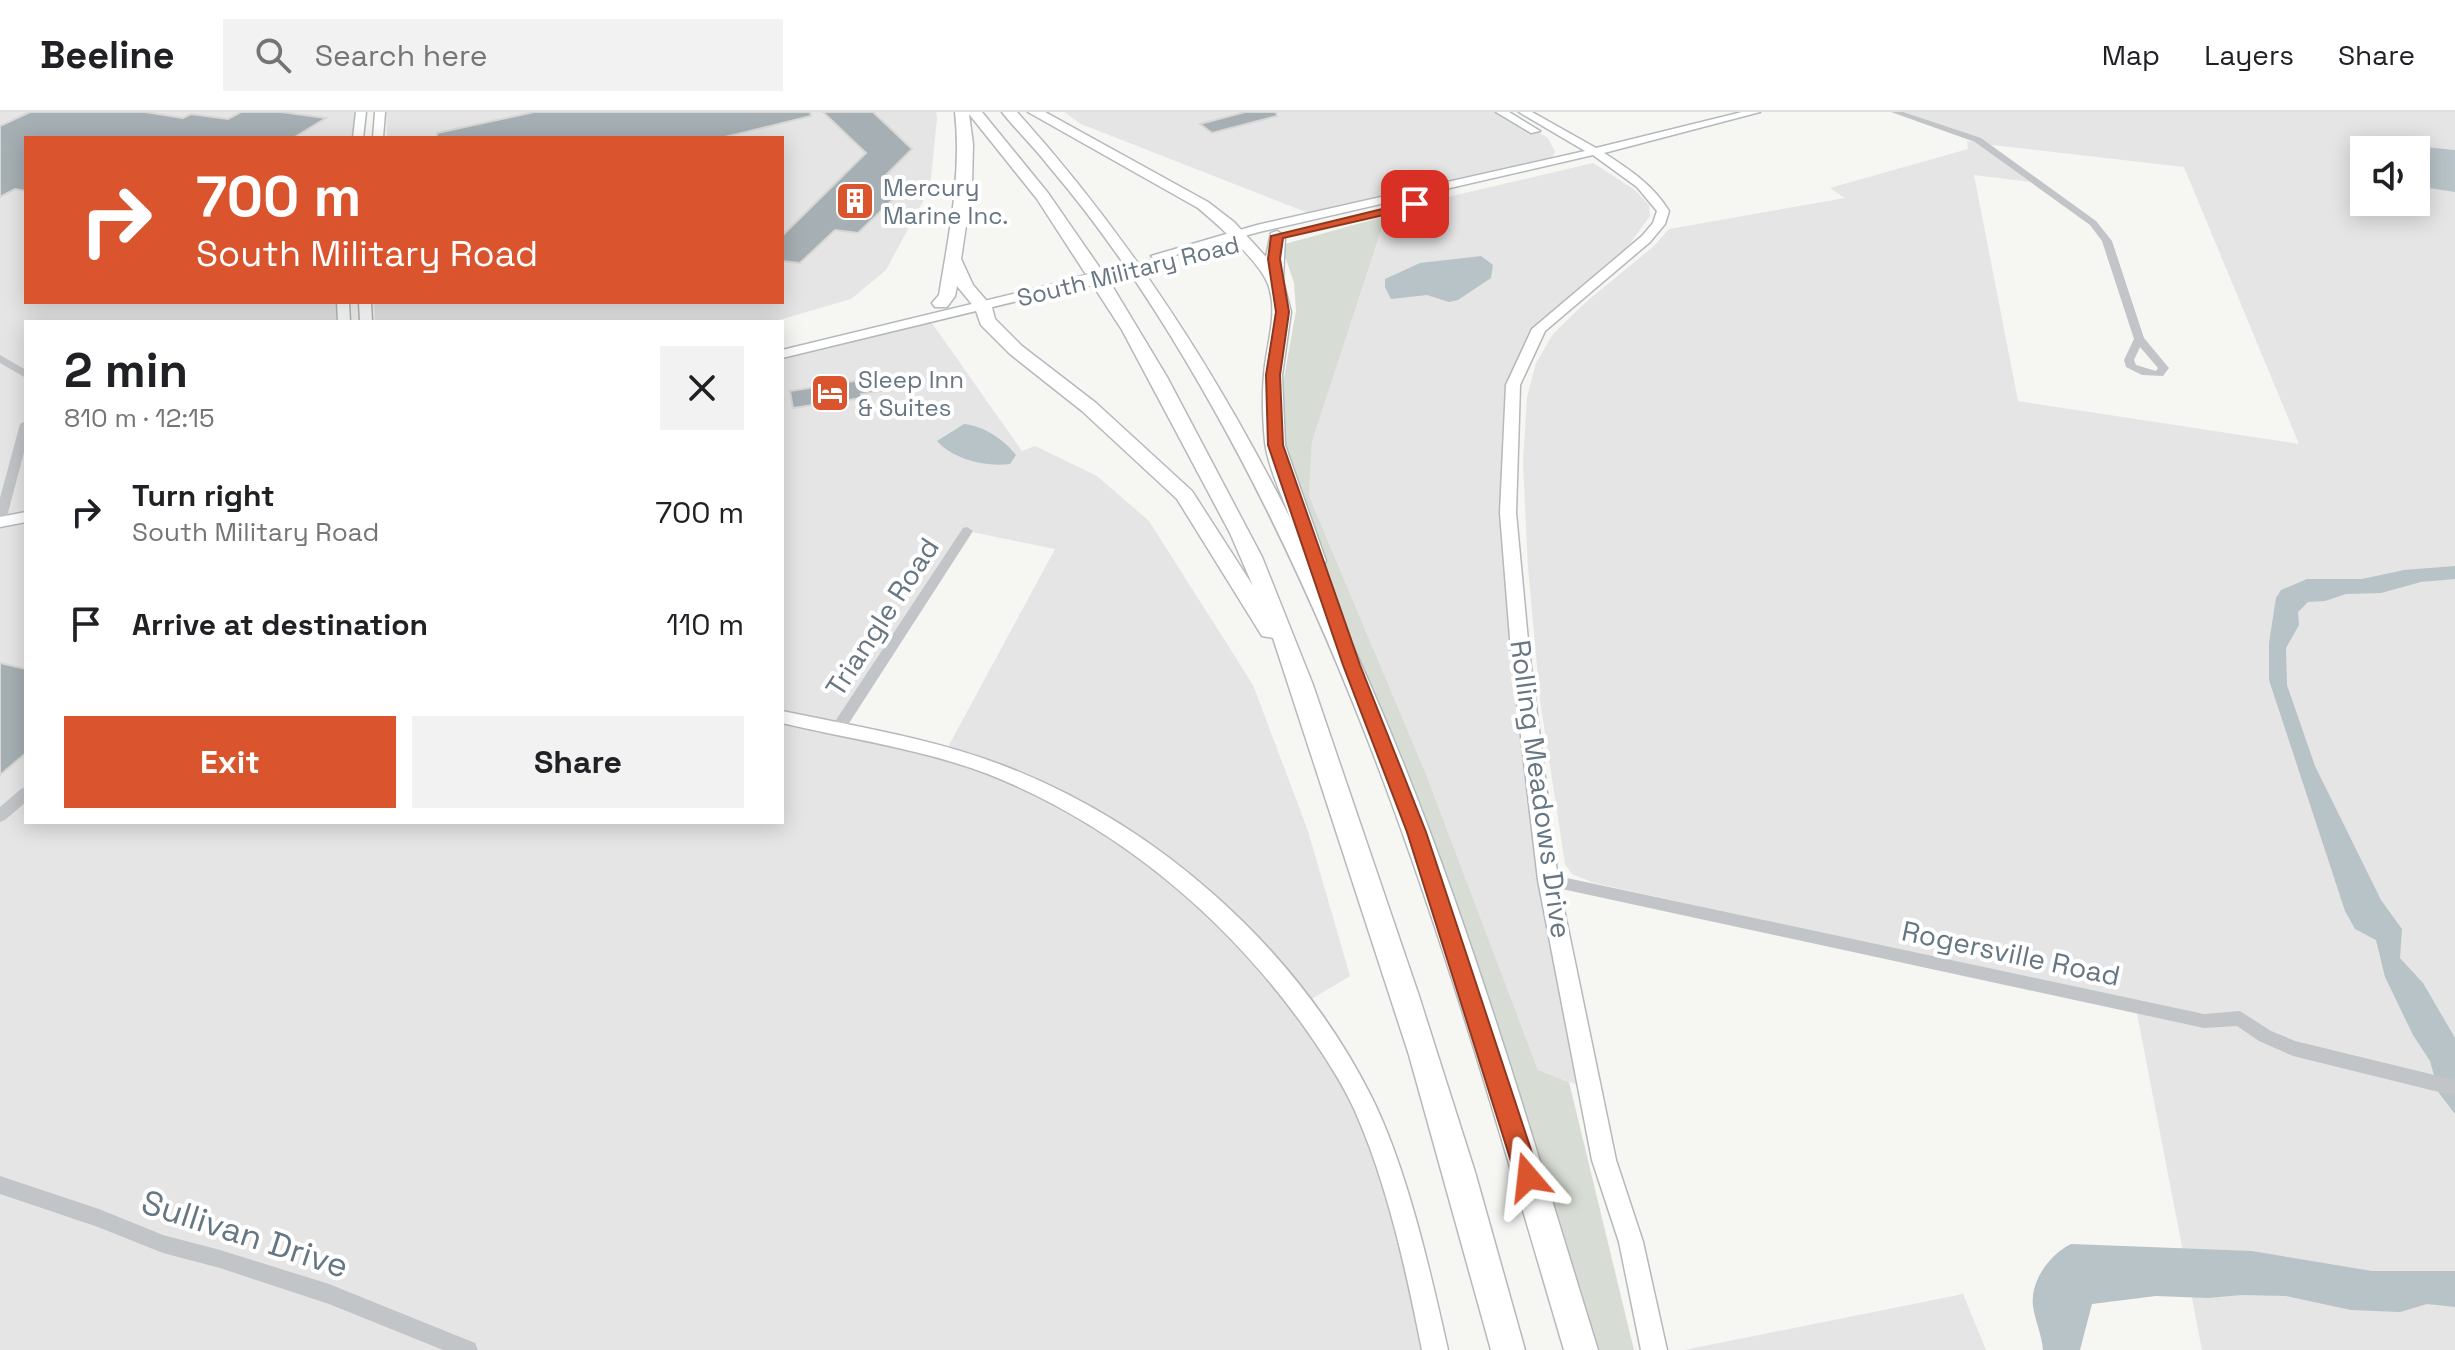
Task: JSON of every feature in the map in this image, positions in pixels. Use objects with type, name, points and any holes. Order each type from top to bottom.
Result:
[{"type":"highway","points":[[941,303],[947,296],[954,261],[964,186],[966,144],[962,112]]},
{"type":"highway","points":[[975,112],[1041,191],[1133,330],[1171,398],[1256,567],[1297,674],[1425,1057],[1474,1217],[1508,1350]]},
{"type":"highway","points":[[1009,112],[1075,185],[1173,324],[1255,467],[1351,665]]},
{"type":"highway","points":[[1035,112],[1203,205],[1228,225],[1238,239],[1267,266],[1277,286]]},
{"type":"highway","points":[[1277,236],[1274,249],[1282,312],[1273,375],[1275,445],[1351,665],[1417,832],[1470,989],[1581,1350]]},
{"type":"highway","points":[[954,261],[987,321],[1016,350],[1089,407],[1185,495],[1297,674]]},
{"type":"main road","points":[[358,136],[361,112]]},
{"type":"main road","points":[[378,136],[380,112]]},
{"type":"main road","name":"Rolling Meadows Drive","points":[[1501,112],[1553,144],[1598,159],[1629,175],[1655,196],[1662,215],[1659,224],[1646,239],[1539,329],[1513,385],[1508,513],[1520,651],[1548,880],[1604,1160],[1631,1242],[1654,1350]]},
{"type":"main road","name":"Rolling Meadows Drive","points":[[1524,112],[1598,159],[1635,190],[1650,209],[1647,223],[1618,260]]},
{"type":"main road","name":"South Military Road","points":[[1238,239],[1277,236],[1598,159],[1754,112]]},
{"type":"main road","points":[[1566,136],[1629,149],[1625,166],[1629,175]]},
{"type":"main road","points":[[1543,165],[1552,159],[1553,144]]},
{"type":"main road","name":"South Military Road","points":[[784,353],[979,302],[1582,155]]},
{"type":"main road","name":"South Military Road","points":[[784,342],[941,303],[979,302]]},
{"type":"main road","points":[[0,521],[24,517]]},
{"type":"main road","points":[[784,717],[968,761],[1061,798],[1106,822],[1207,901],[1303,1004],[1361,1097],[1419,1273],[1435,1350]]},
{"type":"street","points":[[1895,112],[1978,140],[2093,223],[2107,243],[2139,339]]},
{"type":"street","points":[[0,358],[24,374]]},
{"type":"street","points":[[0,521],[24,431]]},
{"type":"street","name":"Triangle Road","points":[[837,730],[967,531]]},
{"type":"street","points":[[0,816],[24,795]]},
{"type":"street","name":"Rogersville Road","points":[[1548,880],[2204,1021],[2240,1018],[2265,1036],[2293,1048],[2455,1088]]},
{"type":"street","name":"Sullivan Drive","points":[[0,1185],[99,1218],[163,1244],[329,1294],[468,1350]]},
{"type":"shaded area","points":[[0,112],[355,112],[352,136],[24,136],[24,304],[336,304],[336,320],[24,320],[24,824],[784,824],[784,354],[929,319],[1022,451],[1035,446],[1097,476],[1149,521],[1253,685],[1308,831],[1350,976],[1303,1004],[1361,1097],[1435,1350],[0,1350]],"holes":[[[967,531],[1055,549],[948,747],[838,730]]]},
{"type":"shaded area","points":[[386,112],[936,112],[937,118],[930,188],[886,270],[851,299],[779,320],[375,320],[374,304],[784,304],[784,136],[387,136]]},
{"type":"shaded area","points":[[1064,112],[1501,112],[1548,138],[1555,152],[1551,159],[1316,216],[1081,124]]},
{"type":"shaded area","points":[[1895,112],[2455,112],[2455,1350],[2202,1350],[2135,1003],[1594,883],[1572,874],[1565,864],[1540,700],[1528,567],[1523,463],[1527,397],[1536,363],[1553,334],[1586,302],[1654,246],[1669,229],[1845,198],[1830,188],[1968,149],[1967,141],[1976,142],[2031,182],[1974,175],[2018,401],[2299,444],[2184,167],[1984,144]]},
{"type":"shaded area","points":[[2430,148],[2455,150],[2455,192],[2430,188]]},
{"type":"shaded area","points":[[1593,163],[1635,190],[1649,205],[1650,216],[1618,260],[1539,329],[1526,358],[1510,426],[1520,651],[1591,1090],[1538,1070],[1426,774],[1309,496],[1312,442],[1388,211]]},
{"type":"shaded area","points":[[1386,216],[1312,442],[1309,496],[1426,774],[1538,1070],[1569,1082],[1634,1350],[1588,1350],[1451,890],[1338,606],[1286,448],[1282,389],[1296,311],[1294,283],[1283,250],[1285,244]]},
{"type":"shaded area","points":[[1481,256],[1493,265],[1491,278],[1458,300],[1449,302],[1427,295],[1391,299],[1385,287],[1385,279],[1420,263]]},
{"type":"shaded area","points":[[964,424],[986,430],[1005,444],[1016,455],[1010,464],[971,461],[952,453],[937,441]]},
{"type":"shaded area","points":[[2455,566],[2455,579],[2308,602],[2298,612],[2299,625],[2286,648],[2287,685],[2315,766],[2381,900],[2402,929],[2400,958],[2423,983],[2455,1038],[2455,1114],[2439,1093],[2430,1061],[2413,1035],[2385,977],[2376,940],[2355,929],[2345,911],[2269,680],[2269,643],[2276,598],[2281,590],[2307,579],[2362,579],[2404,570]]},
{"type":"shaded area","points":[[2071,1244],[2252,1251],[2372,1271],[2455,1271],[2455,1307],[2427,1304],[2400,1312],[2351,1310],[2286,1296],[2156,1296],[2092,1304],[2080,1350],[2043,1350],[2033,1306],[2035,1287],[2049,1261]]},
{"type":"shaded area","points":[[1963,1294],[1986,1350],[1684,1350]]},
{"type":"building","points":[[30,112],[145,112],[183,118],[191,114],[228,119],[241,112],[281,112],[326,118],[296,136],[24,136],[24,191],[15,189],[0,197],[0,126]]},
{"type":"building","points":[[534,112],[810,112],[811,116],[729,136],[437,136],[437,133]]},
{"type":"building","points":[[823,112],[873,112],[912,149],[883,178],[911,182],[858,233],[835,230],[800,263],[784,261],[784,234],[866,153]]},
{"type":"building","points":[[1245,112],[1276,112],[1277,116],[1212,133],[1200,124]]},
{"type":"building","name":"Sleep Inn & Suites","points":[[905,376],[908,387],[861,394],[862,398],[793,408],[790,391]]},
{"type":"building","points":[[0,663],[24,669],[24,755],[0,775]]},
{"type":"place","name":"Mercury Marine Inc.","points":[[855,201]]},
{"type":"place","name":"Sleep Inn & Suites","points":[[830,393]]},
{"type":"route","points":[[1415,204],[1277,236],[1274,259],[1282,312],[1273,375],[1275,445],[1351,665],[1417,832],[1528,1177]]}]
